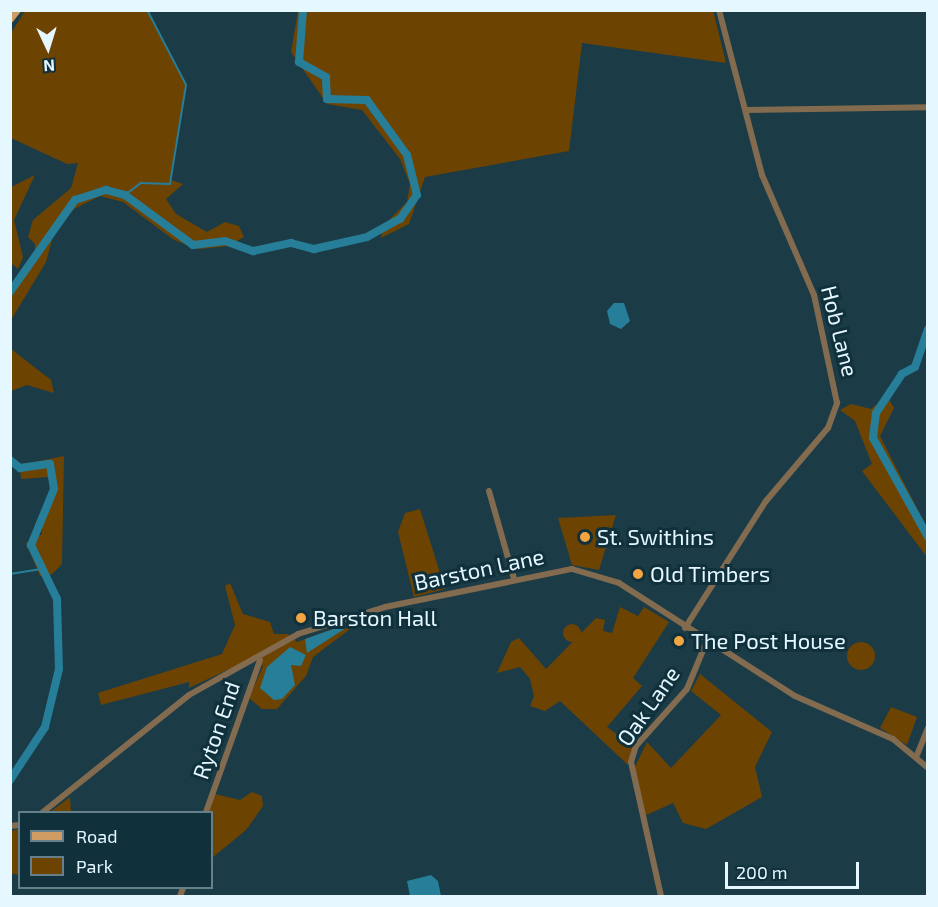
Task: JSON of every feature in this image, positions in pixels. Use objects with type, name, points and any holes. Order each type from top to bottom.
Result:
[{"type":"main road","points":[[10,19],[17,10]]},
{"type":"street","name":"Hob Lane","points":[[686,628],[766,501],[828,428],[837,403],[814,295],[762,175],[747,110],[719,10]]},
{"type":"street","points":[[747,110],[927,107]]},
{"type":"street","points":[[489,491],[514,579]]},
{"type":"street","name":"Barston Lane","points":[[45,811],[189,695],[260,660],[319,626],[514,579],[572,569],[596,572],[706,643],[795,696],[865,723],[917,755],[927,768]]},
{"type":"street","name":"Oak Lane","points":[[661,897],[631,762],[636,746],[687,689],[706,643]]},
{"type":"street","name":"Ryton End","points":[[207,811],[260,660]]},
{"type":"street","points":[[917,755],[927,728]]},
{"type":"green space","points":[[713,10],[726,63],[582,43],[569,151],[425,177],[409,224],[381,238],[383,226],[407,202],[410,184],[400,159],[362,110],[327,104],[291,52],[298,11]]},
{"type":"green space","points":[[25,11],[147,11],[186,85],[171,180],[183,184],[166,199],[176,214],[207,232],[225,222],[239,226],[244,237],[229,246],[199,249],[174,240],[123,202],[100,196],[74,209],[55,229],[46,262],[11,320],[11,296],[35,256],[35,244],[28,237],[33,220],[71,188],[78,163],[67,164],[11,138],[11,33]]},
{"type":"green space","points":[[35,175],[14,220],[23,257],[18,269],[11,263],[11,187]]},
{"type":"green space","points":[[11,349],[51,380],[54,393],[27,385],[11,391]]},
{"type":"green space","points":[[887,396],[894,408],[880,436],[927,528],[927,557],[862,471],[872,464],[855,421],[840,410],[851,404],[871,409]]},
{"type":"green space","points":[[64,456],[62,564],[52,574],[40,576],[26,543],[42,534],[42,515],[54,489],[47,477],[21,479],[20,465]]},
{"type":"green space","points":[[420,509],[445,589],[414,597],[398,532],[405,513]]},
{"type":"green space","points":[[616,515],[599,570],[572,565],[558,518]]},
{"type":"green space","points":[[230,583],[243,614],[270,622],[274,634],[288,634],[297,642],[352,622],[350,629],[313,657],[306,676],[277,709],[262,709],[249,698],[263,666],[253,658],[189,688],[189,682],[101,705],[98,693],[222,654],[235,625],[225,586]]},
{"type":"green space","points":[[620,607],[638,616],[644,607],[669,622],[633,678],[642,686],[607,727],[634,747],[628,765],[560,701],[545,711],[530,706],[534,696],[530,679],[520,667],[497,673],[511,642],[519,638],[546,669],[596,618],[605,620],[603,631],[612,633]]},
{"type":"green space","points":[[572,624],[578,627],[581,633],[578,639],[572,642],[566,639],[563,633],[566,627]]},
{"type":"green space","points":[[861,642],[871,646],[875,656],[871,666],[861,670],[851,666],[847,656],[851,646]]},
{"type":"green space","points":[[700,674],[772,732],[755,767],[762,797],[706,829],[683,823],[673,803],[644,816],[635,767],[647,742],[671,768],[721,715],[691,691]]},
{"type":"green space","points":[[891,707],[917,717],[907,745],[880,728]]},
{"type":"green space","points":[[252,792],[262,796],[263,806],[246,830],[213,857],[213,811],[209,811],[215,794],[240,800]]},
{"type":"green space","points":[[70,797],[71,811],[51,811]]},
{"type":"green space","points":[[18,829],[18,875],[10,873],[11,831]]},
{"type":"water","points":[[614,303],[624,303],[630,321],[621,329],[610,324],[607,311]]},
{"type":"water","points":[[342,626],[346,628],[307,653],[305,639]]},
{"type":"water","points":[[290,647],[306,655],[301,666],[291,665],[295,685],[282,699],[274,700],[260,688],[267,667]]},
{"type":"water","points":[[431,875],[438,881],[441,896],[410,896],[407,881]]},
{"type":"waterway","points":[[125,195],[141,183],[170,184],[186,85],[147,10]]},
{"type":"waterway","points":[[10,292],[75,200],[106,190],[125,195],[193,245],[225,241],[253,251],[291,243],[314,249],[367,237],[400,219],[417,195],[407,155],[367,100],[327,99],[326,77],[299,62],[303,10]]},
{"type":"waterway","points":[[928,329],[915,367],[902,374],[876,413],[873,438],[928,537]]},
{"type":"waterway","points":[[10,460],[20,468],[50,464],[54,489],[31,545],[57,599],[59,669],[45,727],[10,780]]},
{"type":"waterway","points":[[10,574],[40,569]]},
{"type":"place","name":"St. Swithins","points":[[585,537]]},
{"type":"place","name":"Old Timbers","points":[[638,574]]},
{"type":"place","name":"Barston Hall","points":[[301,618]]},
{"type":"place","name":"The Post House","points":[[679,641]]}]
